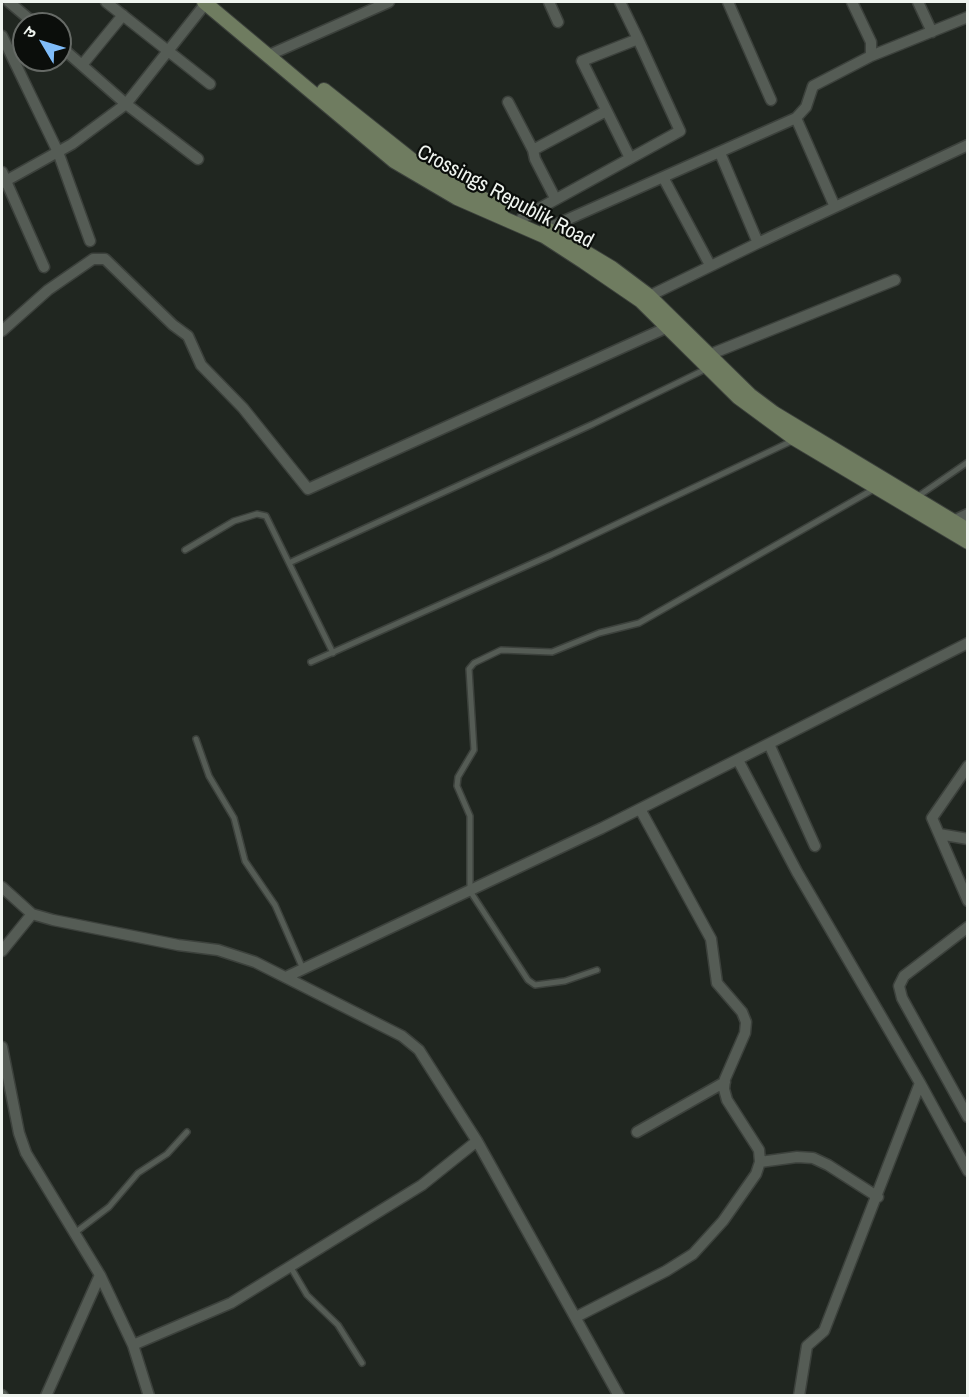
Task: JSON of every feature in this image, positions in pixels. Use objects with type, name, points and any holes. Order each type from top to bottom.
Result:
[{"type":"street","points":[[9,2],[21,12]]},
{"type":"street","points":[[106,2],[210,84]]},
{"type":"street","points":[[44,267],[3,179],[58,152],[126,104],[210,2],[412,160],[546,229],[612,268],[710,361],[774,413],[968,530]]},
{"type":"street","points":[[273,53],[389,2]]},
{"type":"street","points":[[549,2],[558,22]]},
{"type":"street","points":[[522,218],[680,131],[620,2]]},
{"type":"street","points":[[728,2],[771,100]]},
{"type":"street","points":[[852,2],[871,42],[871,56]]},
{"type":"street","points":[[918,2],[932,32]]},
{"type":"street","points":[[82,65],[123,15]]},
{"type":"street","points":[[546,229],[664,179],[796,118],[806,107],[813,86],[871,56],[968,17]]},
{"type":"street","points":[[2,36],[58,152],[90,241]]},
{"type":"street","points":[[630,158],[582,61],[638,39]]},
{"type":"street","name":"Crossings Republik Road","points":[[273,53],[394,161],[457,198],[544,236],[644,298],[668,327],[710,361],[738,397],[795,439],[968,542]]},
{"type":"street","points":[[72,56],[126,104],[198,159]]},
{"type":"street","points":[[508,102],[555,198]]},
{"type":"street","points":[[533,150],[606,111]]},
{"type":"street","points":[[796,118],[835,207]]},
{"type":"street","points":[[644,298],[968,145]]},
{"type":"street","points":[[720,153],[758,243]]},
{"type":"street","points":[[664,179],[710,265]]},
{"type":"street","points":[[2,331],[48,290],[93,259],[105,259],[172,325],[188,336],[201,365],[243,408],[308,489],[668,327]]},
{"type":"street","points":[[710,361],[895,280]]},
{"type":"street","points":[[953,521],[968,514]]},
{"type":"street","points":[[286,977],[640,809],[968,643]]},
{"type":"street","points":[[769,744],[815,846]]},
{"type":"street","points":[[738,760],[797,872],[920,1083],[968,1171]]},
{"type":"street","points":[[968,766],[932,818],[968,901]]},
{"type":"street","points":[[576,1317],[666,1271],[693,1254],[723,1221],[756,1174],[760,1162],[759,1150],[727,1100],[725,1082],[745,1033],[746,1022],[742,1012],[717,983],[711,939],[640,809]]},
{"type":"street","points":[[939,834],[968,839]]},
{"type":"street","points":[[2,886],[32,914],[178,945],[218,950],[255,962],[336,1005],[383,1025],[419,1050],[477,1141],[619,1395]]},
{"type":"street","points":[[2,951],[32,914]]},
{"type":"street","points":[[968,927],[904,976],[899,986],[902,998],[968,1117]]},
{"type":"street","points":[[2,1047],[19,1133],[26,1153],[100,1275],[133,1345],[149,1395]]},
{"type":"street","points":[[637,1132],[725,1082]]},
{"type":"street","points":[[799,1395],[807,1346],[824,1331],[878,1197],[920,1083]]},
{"type":"street","points":[[133,1345],[231,1303],[422,1185],[477,1141]]},
{"type":"street","points":[[760,1162],[797,1157],[813,1158],[828,1164],[878,1197]]},
{"type":"street","points":[[46,1395],[100,1275]]},
{"type":"lane","points":[[291,562],[593,424],[710,361]]},
{"type":"lane","points":[[311,662],[551,555],[795,439]]},
{"type":"lane","points":[[916,498],[968,462]]},
{"type":"lane","points":[[597,970],[565,981],[543,986],[535,985],[528,980],[470,891],[470,816],[457,786],[458,777],[474,750],[468,675],[474,663],[508,649],[552,652],[599,633],[639,624],[876,488]]},
{"type":"lane","points":[[185,550],[234,521],[262,514],[269,519],[333,652]]},
{"type":"lane","points":[[196,739],[209,776],[234,818],[245,861],[274,905],[303,969]]},
{"type":"lane","points":[[76,1232],[109,1207],[138,1173],[167,1154],[187,1132]]},
{"type":"lane","points":[[290,1266],[307,1295],[333,1319],[362,1363]]}]
